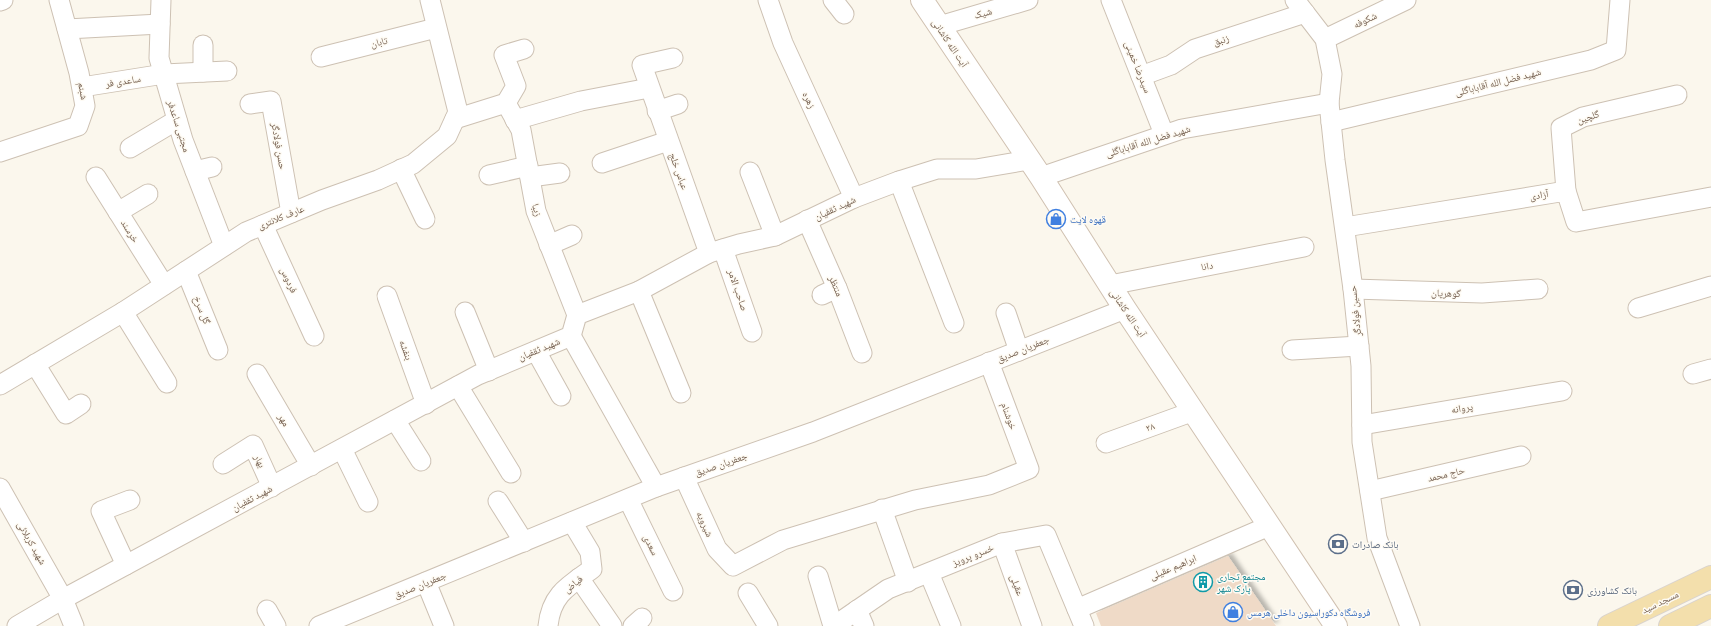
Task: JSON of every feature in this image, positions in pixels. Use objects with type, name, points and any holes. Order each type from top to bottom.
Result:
[{"type":"main road","name":"آیت الله کاشانی","points":[[922,0],[1336,626]]},
{"type":"main road","name":"مسجد سید","points":[[1609,626],[1711,577]]},
{"type":"main road","points":[[1670,626],[1711,606]]},
{"type":"street","name":"شبنم","points":[[0,152],[78,126],[85,106],[82,87],[60,0]]},
{"type":"street","name":"مجتبی ساعدفر","points":[[161,0],[159,58],[177,120],[203,169],[224,246]]},
{"type":"street","name":"عارف کلانتری","points":[[0,385],[123,312],[246,232],[401,170],[413,164],[447,136],[458,112],[430,0]]},
{"type":"street","name":"زهره","points":[[768,0],[783,43],[854,198]]},
{"type":"street","name":"شیک","points":[[939,26],[1028,0]]},
{"type":"street","name":"سیدرضا خمینی","points":[[1111,0],[1164,134]]},
{"type":"street","name":"شکوفه","points":[[1324,39],[1406,0]]},
{"type":"street","name":"شهید فضل الله آقاباباگلی","points":[[1331,122],[1591,60],[1616,50],[1620,0]]},
{"type":"street","name":"زنبق","points":[[1141,76],[1171,65],[1195,49],[1300,6]]},
{"type":"street","name":"حسین فولادگر","points":[[1300,6],[1324,39],[1332,74],[1329,103],[1359,346],[1362,442],[1377,538],[1410,626]]},
{"type":"street","points":[[67,29],[160,24]]},
{"type":"street","name":"تابان","points":[[321,57],[436,28]]},
{"type":"street","points":[[203,45],[203,72]]},
{"type":"street","points":[[455,119],[506,103],[516,86],[504,55],[524,49]]},
{"type":"street","name":"عباس خلج","points":[[673,58],[642,66],[668,141],[716,251]]},
{"type":"street","name":"ساعدی فر","points":[[82,87],[164,74],[227,71]]},
{"type":"street","points":[[515,120],[581,101],[649,88]]},
{"type":"street","name":"گلچین","points":[[1566,191],[1561,128],[1584,117],[1677,96]]},
{"type":"street","name":"حسن فولادگر","points":[[250,104],[271,101],[291,213]]},
{"type":"street","name":"زیبا","points":[[506,103],[521,130],[536,211],[577,315]]},
{"type":"street","name":"شهید فضل الله آقاباباگلی","points":[[1035,169],[1182,129],[1329,103]]},
{"type":"street","points":[[657,111],[678,104]]},
{"type":"street","points":[[130,148],[177,120]]},
{"type":"street","points":[[602,163],[668,141]]},
{"type":"street","name":"شهید ثقفیان","points":[[17,626],[63,599],[458,386],[571,336],[577,315],[639,290],[716,251],[775,236],[854,198],[899,181],[937,169],[1035,169]]},
{"type":"street","points":[[401,170],[425,219]]},
{"type":"street","points":[[489,175],[529,172],[560,173]]},
{"type":"street","points":[[750,172],[775,236]]},
{"type":"street","name":"خرسند","points":[[96,177],[164,285]]},
{"type":"street","points":[[899,181],[954,323]]},
{"type":"street","points":[[1566,191],[1576,222],[1711,197]]},
{"type":"street","name":"آزادی","points":[[1344,227],[1566,191]]},
{"type":"street","points":[[118,212],[148,194]]},
{"type":"street","name":"منتظر","points":[[807,220],[829,291],[862,353]]},
{"type":"street","name":"فردوس","points":[[263,225],[314,336]]},
{"type":"street","points":[[549,245],[572,235]]},
{"type":"street","name":"دانا","points":[[1110,285],[1304,247]]},
{"type":"street","name":"صاحب الامر","points":[[716,251],[752,332]]},
{"type":"street","name":"گل سرخ","points":[[186,271],[218,350]]},
{"type":"street","points":[[1638,308],[1711,286]]},
{"type":"street","name":"گوهریان","points":[[1353,289],[1482,294],[1538,289]]},
{"type":"street","points":[[639,290],[681,393]]},
{"type":"street","name":"بنفشه","points":[[387,296],[426,404]]},
{"type":"street","name":"جعفریان صدیق","points":[[319,626],[656,487],[813,432],[1125,309]]},
{"type":"street","points":[[123,312],[167,383]]},
{"type":"street","points":[[465,312],[489,371]]},
{"type":"street","points":[[1006,313],[1019,351]]},
{"type":"street","points":[[571,336],[656,487]]},
{"type":"street","points":[[1292,350],[1359,346]]},
{"type":"street","points":[[536,351],[561,396]]},
{"type":"street","name":"خوشنام","points":[[882,509],[915,500],[989,485],[1029,469],[989,362]]},
{"type":"street","points":[[35,364],[66,414],[81,404]]},
{"type":"street","points":[[1693,374],[1711,369]]},
{"type":"street","name":"مهر","points":[[257,374],[311,466]]},
{"type":"street","points":[[458,386],[511,472]]},
{"type":"street","name":"پروانه","points":[[1362,425],[1562,391]]},
{"type":"street","name":"۲۸","points":[[1106,443],[1194,411]]},
{"type":"street","points":[[395,420],[421,462]]},
{"type":"street","name":"بهار","points":[[223,464],[253,445],[272,487]]},
{"type":"street","points":[[342,449],[368,502]]},
{"type":"street","name":"حاج محمد","points":[[1370,491],[1521,456]]},
{"type":"street","name":"شیرویه","points":[[684,477],[717,549],[733,566],[783,540],[882,509]]},
{"type":"street","name":"شهید کربلائی","points":[[0,488],[7,515],[63,599],[74,626]]},
{"type":"street","name":"سعدی","points":[[628,499],[673,591]]},
{"type":"street","points":[[126,565],[101,511],[130,500]]},
{"type":"street","points":[[498,501],[524,542]]},
{"type":"street","points":[[882,509],[908,582]]},
{"type":"street","name":"فیاض","points":[[548,626],[555,599],[592,569],[590,552],[572,522]]},
{"type":"street","name":"ابراهیم عقیلی","points":[[1077,609],[1269,526]]},
{"type":"street","name":"خسرو پرویز","points":[[834,626],[860,618],[888,589],[1002,543],[1046,535],[1077,609]]},
{"type":"street","name":"عقیلی","points":[[1002,543],[1032,626]]},
{"type":"street","points":[[929,573],[951,626]]},
{"type":"street","points":[[818,576],[834,626]]},
{"type":"street","points":[[579,578],[612,626]]},
{"type":"street","points":[[426,582],[444,626]]},
{"type":"street","points":[[748,593],[768,626]]},
{"type":"street","points":[[1077,609],[1084,626]]},
{"type":"building","name":"مجتمع تجاری پارک شهر","points":[[1228,556],[1276,626],[1101,626],[1096,613]]},
{"type":"place","name":"قهوه لایت","points":[[1056,219]]},
{"type":"place","name":"بانک صادرات","points":[[1338,544]]},
{"type":"place","name":"مجتمع تجاری پارک شهر","points":[[1203,582]]},
{"type":"place","name":"بانک کشاورزی","points":[[1573,590]]},
{"type":"place","name":"فروشگاه دکوراسیون داخلی هرمس","points":[[1233,612]]}]
